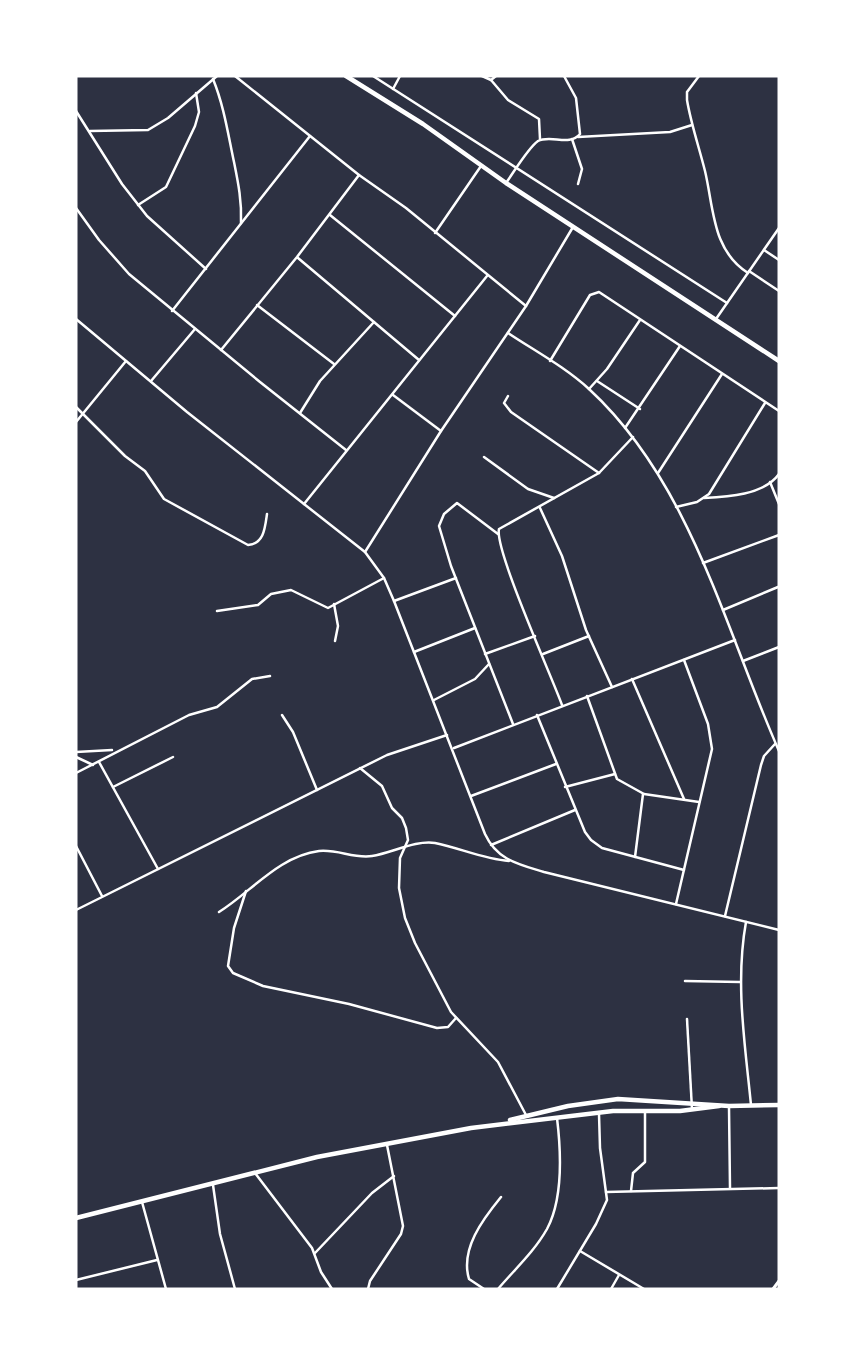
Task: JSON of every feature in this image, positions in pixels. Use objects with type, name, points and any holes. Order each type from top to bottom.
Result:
[{"type":"highway","points":[[346,76],[423,124],[506,183],[715,320],[778,358]]},
{"type":"highway","points":[[499,1124],[526,1116],[592,1102],[618,1099],[719,1106],[779,1105]]},
{"type":"highway","points":[[76,1218],[255,1173],[386,1143],[499,1124],[600,1112],[692,1109],[719,1106]]},
{"type":"street","points":[[89,131],[148,130],[168,118],[217,76]]},
{"type":"street","points":[[235,76],[359,175],[406,208],[434,233],[526,306]]},
{"type":"street","points":[[373,76],[460,134],[518,168],[727,303]]},
{"type":"street","points":[[393,89],[400,76]]},
{"type":"street","points":[[482,76],[491,80],[508,100],[539,119],[540,140]]},
{"type":"street","points":[[491,80],[496,76]]},
{"type":"street","points":[[564,76],[576,98],[581,129],[578,137]]},
{"type":"street","points":[[699,76],[686,95],[692,126],[705,170],[714,222],[721,244],[735,264],[779,291]]},
{"type":"street","points":[[213,79],[222,104],[232,146],[240,191],[241,224]]},
{"type":"street","points":[[138,205],[164,190],[170,180],[196,126],[199,112],[196,93]]},
{"type":"street","points":[[76,111],[122,184],[138,205],[155,224],[206,269]]},
{"type":"street","points":[[506,183],[540,140],[670,132],[692,126]]},
{"type":"street","points":[[172,311],[310,136]]},
{"type":"street","points":[[572,139],[582,169],[578,184]]},
{"type":"street","points":[[434,233],[482,165]]},
{"type":"street","points":[[221,350],[297,258],[359,175]]},
{"type":"street","points":[[76,208],[129,274],[172,311],[346,450]]},
{"type":"street","points":[[330,215],[455,316]]},
{"type":"street","points":[[365,552],[441,431],[526,306],[573,227]]},
{"type":"street","points":[[715,320],[779,228]]},
{"type":"street","points":[[764,250],[779,260]]},
{"type":"street","points":[[297,258],[419,360]]},
{"type":"street","points":[[304,504],[488,276]]},
{"type":"street","points":[[550,361],[590,295],[594,292],[599,292],[779,411]]},
{"type":"street","points":[[257,305],[334,364]]},
{"type":"street","points":[[76,319],[365,552],[384,578],[394,601],[491,845],[509,862]]},
{"type":"street","points":[[589,389],[597,381],[640,319]]},
{"type":"street","points":[[300,413],[334,364],[374,322]]},
{"type":"street","points":[[151,381],[195,329]]},
{"type":"street","points":[[508,333],[589,389],[633,437],[658,473],[703,563],[779,751]]},
{"type":"street","points":[[625,428],[640,409],[680,346]]},
{"type":"street","points":[[76,422],[126,360]]},
{"type":"street","points":[[658,473],[722,374]]},
{"type":"street","points":[[597,381],[640,409]]},
{"type":"street","points":[[393,395],[441,431]]},
{"type":"street","points":[[508,396],[504,403],[511,412],[599,473]]},
{"type":"street","points":[[704,498],[766,403]]},
{"type":"street","points":[[76,407],[125,456],[145,471],[164,498],[244,544],[252,545],[258,542],[265,528],[267,514]]},
{"type":"street","points":[[498,534],[502,527],[540,508],[599,473],[633,437]]},
{"type":"street","points":[[484,457],[528,489],[555,499]]},
{"type":"street","points":[[676,508],[704,498],[737,496],[770,482],[779,474]]},
{"type":"street","points":[[770,482],[779,504]]},
{"type":"street","points":[[513,724],[456,578],[439,526],[450,507],[454,504],[460,504],[498,534],[512,581],[562,705]]},
{"type":"street","points":[[540,508],[562,556],[589,636],[612,687]]},
{"type":"street","points":[[703,563],[779,535]]},
{"type":"street","points":[[217,612],[254,606],[276,592],[291,590],[325,608],[384,578]]},
{"type":"street","points":[[394,601],[456,578]]},
{"type":"street","points":[[723,610],[778,587]]},
{"type":"street","points":[[334,604],[338,626],[336,641]]},
{"type":"street","points":[[414,652],[475,628]]},
{"type":"street","points":[[485,654],[535,636]]},
{"type":"street","points":[[543,654],[589,636]]},
{"type":"street","points":[[453,748],[735,640]]},
{"type":"street","points":[[743,661],[779,647]]},
{"type":"street","points":[[676,904],[712,748],[712,738],[684,660]]},
{"type":"street","points":[[434,700],[475,679],[489,664]]},
{"type":"street","points":[[76,773],[189,715],[217,707],[247,682],[270,676]]},
{"type":"street","points":[[632,679],[680,795],[685,800]]},
{"type":"street","points":[[586,696],[615,774],[626,786],[644,794],[700,802]]},
{"type":"street","points":[[282,715],[293,732],[317,790]]},
{"type":"street","points":[[537,715],[565,787],[591,840],[602,848],[684,870]]},
{"type":"street","points":[[76,910],[360,768],[414,745],[447,735]]},
{"type":"street","points":[[725,916],[761,765],[764,756],[775,744]]},
{"type":"street","points":[[76,752],[112,750]]},
{"type":"street","points":[[113,787],[173,756]]},
{"type":"street","points":[[76,757],[93,765]]},
{"type":"street","points":[[99,762],[158,869]]},
{"type":"street","points":[[471,796],[556,764]]},
{"type":"street","points":[[360,768],[382,786],[392,808],[402,818],[407,832],[406,847],[400,858],[398,871],[401,905],[415,944],[456,1018],[498,1062],[526,1116]]},
{"type":"street","points":[[565,787],[615,774]]},
{"type":"street","points":[[635,857],[644,794]]},
{"type":"street","points":[[491,845],[575,810]]},
{"type":"street","points":[[219,912],[288,862],[308,854],[340,851],[361,858],[389,853],[418,843],[434,843],[485,858],[509,862],[779,930]]},
{"type":"street","points":[[76,846],[102,896]]},
{"type":"street","points":[[246,891],[231,944],[228,966],[233,973],[263,986],[349,1004],[437,1028],[448,1027],[456,1018]]},
{"type":"street","points":[[746,922],[742,946],[740,982],[751,1105]]},
{"type":"street","points":[[685,981],[740,982]]},
{"type":"street","points":[[687,1018],[692,1109]]},
{"type":"street","points":[[729,1106],[730,1188]]},
{"type":"street","points":[[631,1191],[633,1173],[645,1162],[645,1110]]},
{"type":"street","points":[[557,1289],[605,1207],[606,1192],[602,1164],[600,1112]]},
{"type":"street","points":[[498,1289],[531,1253],[552,1218],[560,1166],[557,1118]]},
{"type":"street","points":[[368,1289],[370,1281],[403,1230],[394,1176],[386,1143]]},
{"type":"street","points":[[255,1173],[315,1253],[320,1272],[332,1289]]},
{"type":"street","points":[[315,1253],[372,1193],[394,1176]]},
{"type":"street","points":[[213,1185],[220,1234],[235,1289]]},
{"type":"street","points":[[606,1192],[779,1188]]},
{"type":"street","points":[[484,1289],[469,1279],[467,1258],[481,1224],[501,1197]]},
{"type":"street","points":[[142,1201],[166,1289]]},
{"type":"street","points":[[580,1251],[644,1289]]},
{"type":"street","points":[[76,1280],[157,1260]]},
{"type":"street","points":[[611,1289],[619,1274]]},
{"type":"street","points":[[773,1289],[779,1281]]}]
